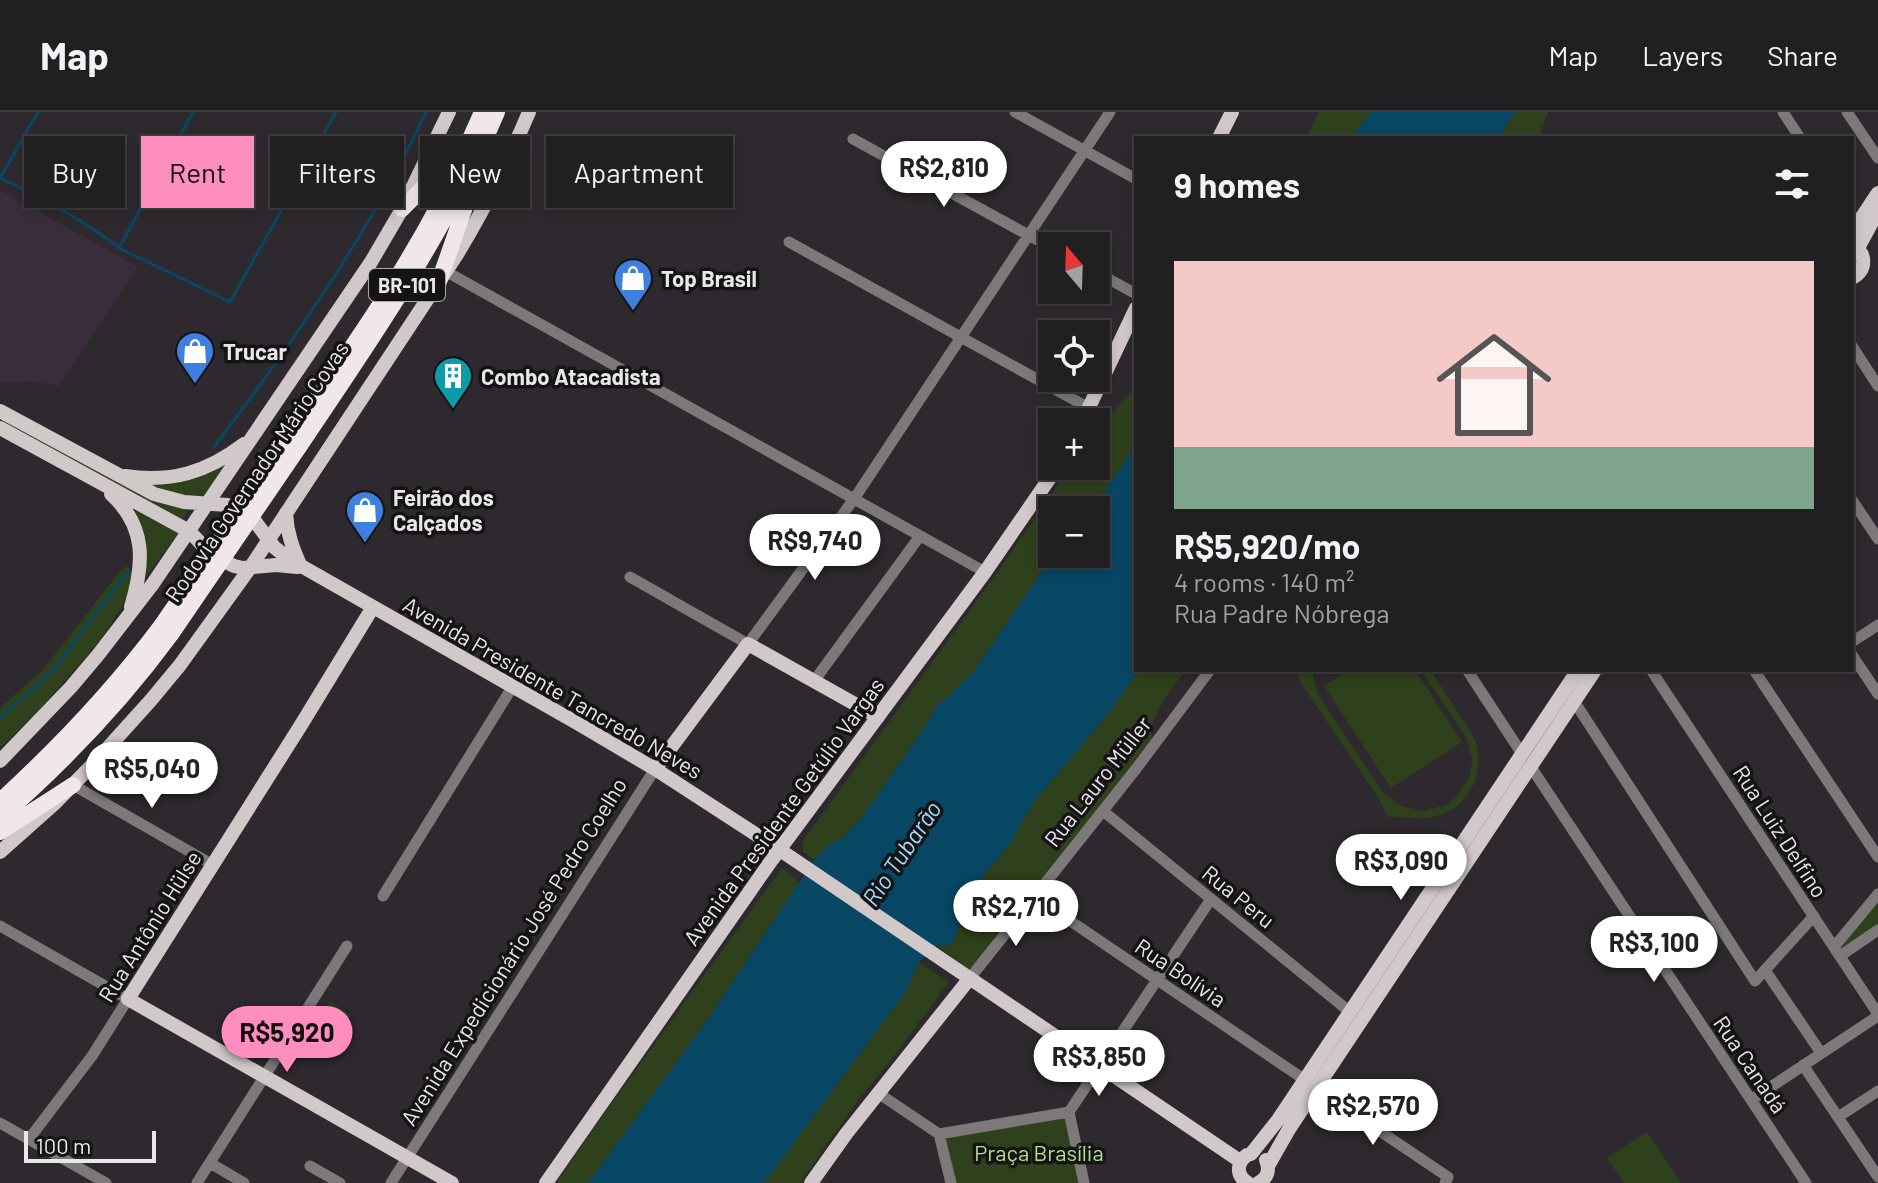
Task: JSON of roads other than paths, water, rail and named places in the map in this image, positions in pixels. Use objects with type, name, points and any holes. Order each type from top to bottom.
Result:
[{"type":"highway","points":[[402,209],[448,163],[481,112]]},
{"type":"highway","name":"Rodovia Governador Mário Covas","points":[[294,443],[416,246],[454,175],[481,112]]},
{"type":"highway","points":[[437,287],[498,112]]},
{"type":"highway","name":"Rodovia Governador Mário Covas","points":[[0,818],[80,741],[144,670],[166,630],[294,443],[383,323],[427,253],[467,179],[498,112]]},
{"type":"highway","name":"Rodovia Governador Mário Covas","points":[[0,801],[33,771],[166,630]]},
{"type":"highway","points":[[0,832],[73,785]]},
{"type":"main road","points":[[0,761],[71,687],[128,617],[189,531],[347,299],[402,209],[449,112]]},
{"type":"main road","points":[[0,852],[73,785],[151,700],[250,568],[447,272],[482,213],[529,112]]},
{"type":"main road","points":[[1220,136],[1229,113]]},
{"type":"main road","points":[[1854,224],[1878,193]]},
{"type":"main road","points":[[1857,248],[1878,211]]},
{"type":"main road","points":[[1857,248],[1877,260],[1857,275]]},
{"type":"main road","points":[[1857,248],[1864,262],[1857,275]]},
{"type":"main road","points":[[1089,408],[1134,312]]},
{"type":"main road","points":[[0,411],[139,488],[170,500],[227,505],[244,512],[268,540]]},
{"type":"main road","points":[[0,428],[189,531],[218,558],[234,566],[250,568]]},
{"type":"main road","points":[[105,469],[124,476],[152,478],[190,473],[217,462],[254,436]]},
{"type":"main road","points":[[85,476],[118,500],[129,515],[139,539],[140,570],[128,617]]},
{"type":"main road","name":"Avenida Presidente Getúlio Vargas","points":[[546,1183],[785,853],[878,717],[1048,480]]},
{"type":"main road","points":[[286,513],[291,545],[301,568]]},
{"type":"main road","name":"Avenida Presidente Tancredo Neves","points":[[268,540],[301,568],[655,769],[970,978],[1240,1167],[1260,1155],[1264,1158],[1266,1178]]},
{"type":"main road","name":"Avenida Presidente Tancredo Neves","points":[[250,568],[276,565],[301,568]]},
{"type":"main road","name":"Rua Antônio Hülse","points":[[128,999],[373,607]]},
{"type":"main road","points":[[748,644],[878,717]]},
{"type":"main road","name":"Avenida Expedicionário José Pedro Coelho","points":[[655,769],[748,644]]},
{"type":"main road","points":[[1248,1183],[1241,1178],[1240,1167],[1311,1084],[1526,760],[1594,672]]},
{"type":"main road","points":[[1526,760],[1572,673]]},
{"type":"main road","points":[[1266,1178],[1350,1012],[1430,905]]},
{"type":"main road","name":"Rua Lauro Müller","points":[[811,1183],[833,1150],[970,978]]},
{"type":"main road","points":[[128,999],[452,1183]]},
{"type":"street","points":[[1015,112],[1134,178]]},
{"type":"street","name":"Avenida Expedicionário José Pedro Coelho","points":[[748,644],[854,499],[1110,112]]},
{"type":"street","points":[[1783,112],[1799,136]]},
{"type":"street","points":[[1847,112],[1878,158]]},
{"type":"street","points":[[853,139],[1038,241]]},
{"type":"street","points":[[789,242],[1089,408]]},
{"type":"street","points":[[447,272],[985,572]]},
{"type":"street","points":[[1110,280],[1134,293]]},
{"type":"street","points":[[1854,349],[1878,386]]},
{"type":"street","points":[[1854,503],[1878,539]]},
{"type":"street","points":[[814,681],[920,536]]},
{"type":"street","points":[[630,577],[748,644]]},
{"type":"street","points":[[1854,641],[1878,625]]},
{"type":"street","points":[[1854,658],[1878,694]]},
{"type":"street","name":"Rua Lauro Müller","points":[[970,978],[1209,672]]},
{"type":"street","name":"Rua Canadá","points":[[1468,672],[1806,1183]]},
{"type":"street","name":"Rua Luiz Delfino","points":[[1652,672],[1877,1010]]},
{"type":"street","points":[[1755,672],[1878,857]]},
{"type":"street","points":[[383,896],[513,686]]},
{"type":"street","points":[[1574,701],[1755,981],[1814,916]]},
{"type":"street","name":"Avenida Expedicionário José Pedro Coelho","points":[[391,1183],[655,769]]},
{"type":"street","points":[[73,785],[213,865]]},
{"type":"street","name":"Rua Peru","points":[[1103,811],[1350,1012]]},
{"type":"street","points":[[1837,952],[1878,894]]},
{"type":"street","name":"Rua Bolívia","points":[[1035,897],[1311,1084],[1446,1180]]},
{"type":"street","points":[[1084,1183],[1069,1112],[1211,899]]},
{"type":"street","points":[[0,926],[128,999]]},
{"type":"street","points":[[1837,952],[1878,930]]},
{"type":"street","points":[[197,1183],[347,946]]},
{"type":"street","points":[[1765,970],[1821,1053]]},
{"type":"street","name":"Rua Antônio Hülse","points":[[29,1139],[92,1056],[128,999]]},
{"type":"street","points":[[1751,1100],[1821,1053],[1877,1010]]},
{"type":"street","points":[[1803,1065],[1876,1169]]},
{"type":"street","points":[[1838,1117],[1878,1091]]},
{"type":"street","points":[[878,1093],[939,1134],[951,1183]]},
{"type":"street","points":[[939,1134],[1069,1112]]},
{"type":"street","points":[[0,1123],[92,1180],[106,1183]]},
{"type":"street","points":[[210,1163],[244,1183]]},
{"type":"street","points":[[310,1166],[340,1183]]},
{"type":"water","points":[[1372,112],[1515,112],[1499,136],[1352,136]]},
{"type":"water","name":"Rio Tubarão","points":[[1134,448],[1134,672],[1138,672],[1108,714],[1032,804],[1012,841],[974,887],[951,944],[937,946],[919,962],[906,991],[764,1183],[588,1183],[708,1019],[814,860],[832,843],[843,838],[860,820],[935,708],[973,672],[1044,568],[1110,568],[1110,496],[1102,496]]},
{"type":"waterway","points":[[0,178],[38,112]]},
{"type":"waterway","points":[[119,248],[193,112]]},
{"type":"waterway","points":[[0,178],[67,212],[119,248],[230,302],[336,112]]},
{"type":"waterway","points":[[214,447],[329,285],[380,200],[426,112]]},
{"type":"waterway","points":[[0,718],[53,670],[129,570]]},
{"type":"place","name":"Top Brasil","points":[[633,312]]},
{"type":"place","name":"Trucar","points":[[195,385]]},
{"type":"place","name":"Combo Atacadista","points":[[453,410]]},
{"type":"place","name":"Feirão dos Calçados","points":[[365,544]]},
{"type":"park label","name":"Praça Brasília","points":[[1039,1152]]}]
